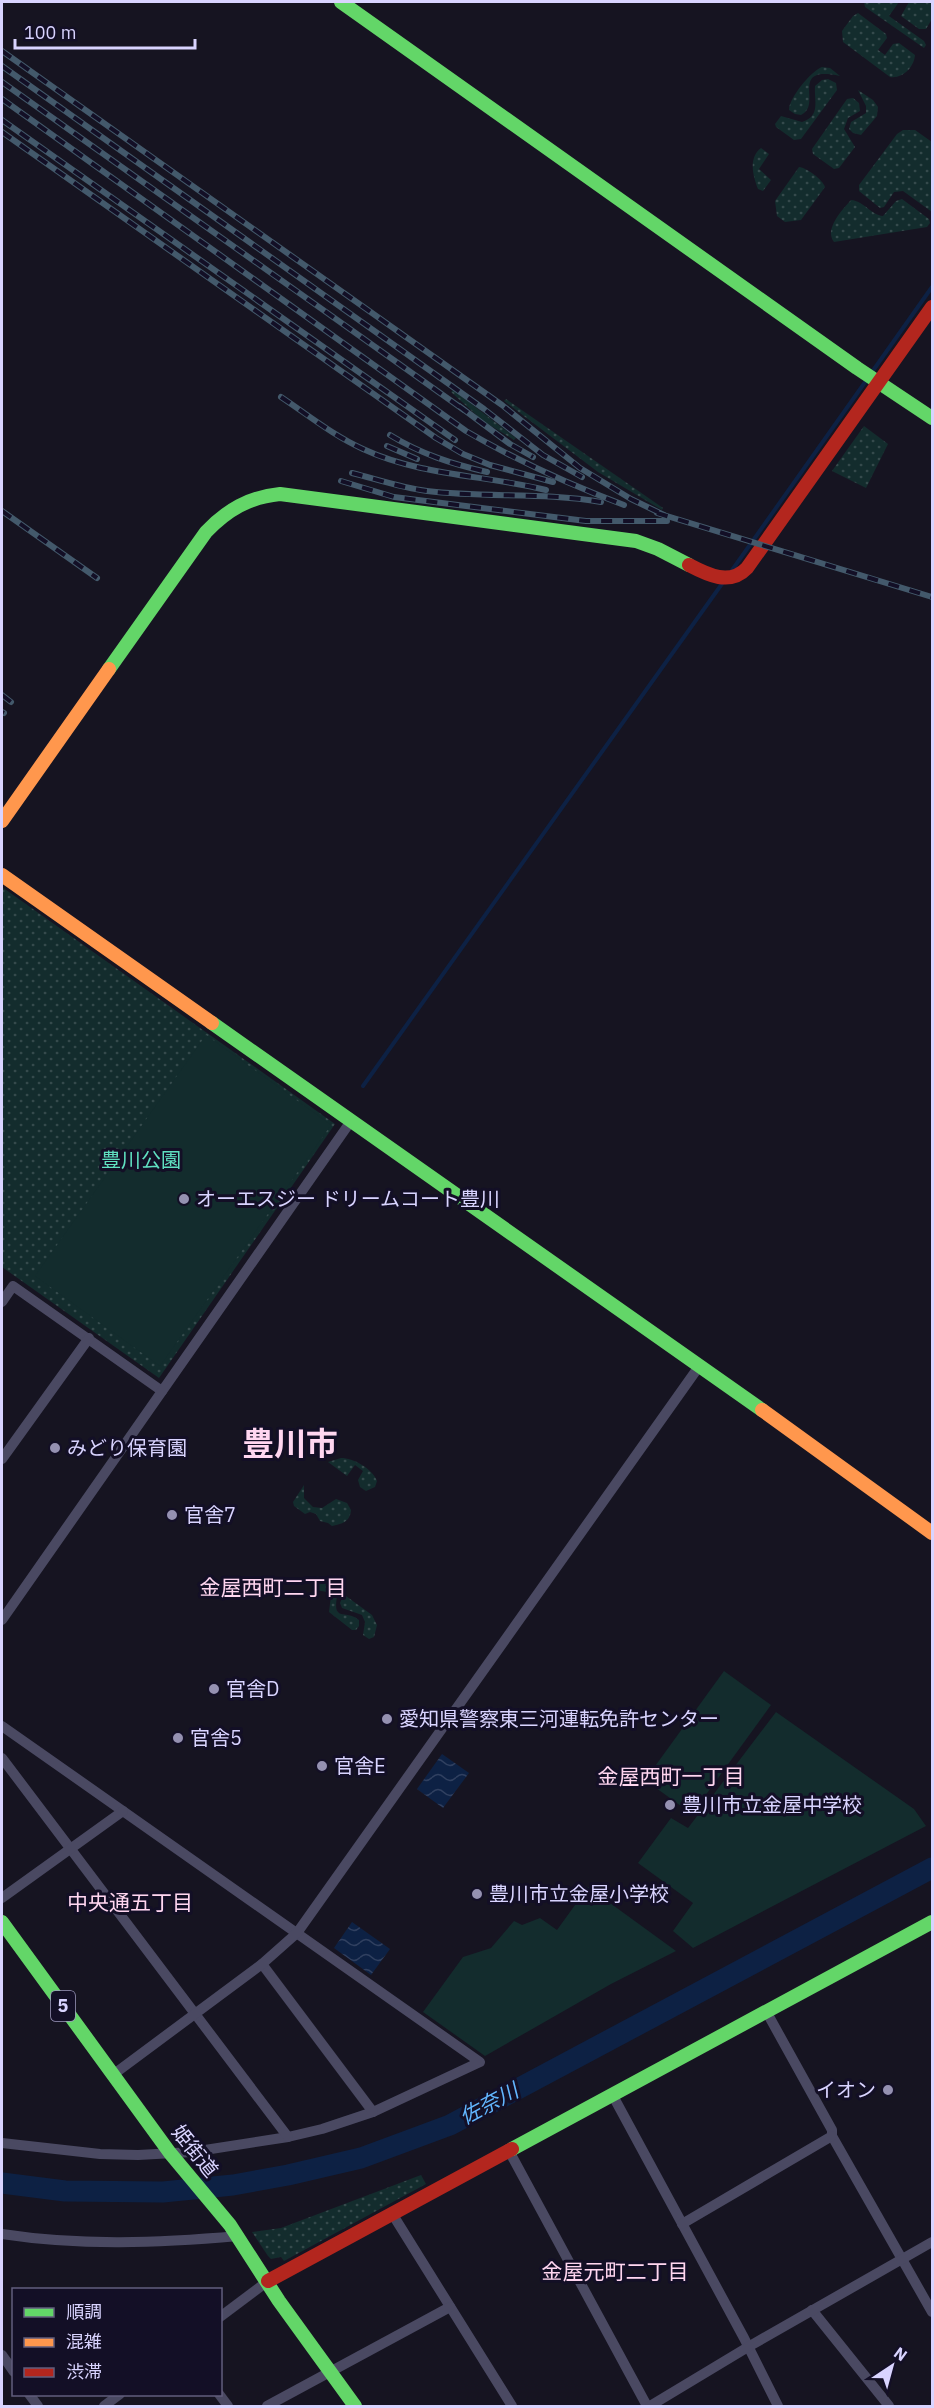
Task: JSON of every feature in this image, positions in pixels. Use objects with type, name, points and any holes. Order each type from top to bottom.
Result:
[{"type":"street","points":[[341,2],[879,384],[933,418]]},
{"type":"street","points":[[2,821],[206,532],[221,516],[242,502],[280,494],[636,541],[658,548],[712,575],[721,578],[735,577],[744,572],[753,562],[933,307]]},
{"type":"street","points":[[2,875],[700,1365],[933,1533]]},
{"type":"street","points":[[2,1620],[351,1121]]},
{"type":"street","points":[[2,1302],[13,1286],[162,1390]]},
{"type":"street","points":[[2,1460],[89,1338]]},
{"type":"street","points":[[114,2074],[262,1964],[297,1933],[700,1365]]},
{"type":"street","points":[[2,1726],[480,2062],[373,2112],[322,2129],[288,2136],[192,2152],[138,2155],[100,2154],[3,2142]]},
{"type":"street","points":[[2,1758],[288,2136]]},
{"type":"street","points":[[2,1898],[123,1811]]},
{"type":"street","name":"姫街道","points":[[2,1922],[170,2153],[234,2231],[279,2301],[355,2406]]},
{"type":"street","points":[[222,2315],[268,2281],[393,2215],[508,2149],[933,1922]]},
{"type":"street","points":[[262,1964],[373,2112]]},
{"type":"street","points":[[766,2011],[832,2130],[832,2136],[933,2312]]},
{"type":"street","points":[[612,2094],[778,2406]]},
{"type":"street","points":[[682,2224],[832,2136]]},
{"type":"street","points":[[508,2149],[648,2406],[933,2242]]},
{"type":"street","points":[[393,2215],[512,2406]]},
{"type":"street","points":[[2,2234],[60,2241],[124,2243],[234,2231]]},
{"type":"street","points":[[267,2406],[450,2307]]},
{"type":"street","points":[[812,2310],[889,2406]]},
{"type":"street","points":[[2,2355],[12,2369]]},
{"type":"street","points":[[104,2406],[117,2396]]},
{"type":"green space","points":[[864,2],[899,2],[889,16],[924,41],[926,45],[924,48],[865,7]]},
{"type":"green space","points":[[909,2],[932,2],[932,19],[926,29],[919,29],[901,16]]},
{"type":"green space","points":[[858,13],[886,34],[887,38],[878,50],[885,55],[893,44],[899,43],[915,55],[907,71],[899,76],[890,77],[843,42],[842,31]]},
{"type":"green space","points":[[822,67],[830,68],[840,76],[824,74],[815,76],[810,81],[807,110],[801,115],[789,110],[801,86]]},
{"type":"green space","points":[[828,79],[836,83],[837,90],[801,139],[794,140],[776,127],[775,124],[781,116],[802,122],[812,116],[815,107],[815,86],[822,80]]},
{"type":"green space","points":[[858,90],[873,100],[878,107],[877,116],[861,135],[849,129],[851,122],[866,113],[866,106]]},
{"type":"green space","points":[[853,98],[859,103],[860,111],[848,118],[844,129],[855,147],[839,168],[834,169],[813,154],[812,149],[847,99]]},
{"type":"green space","points":[[903,130],[915,130],[932,142],[932,212],[903,191],[894,192],[884,207],[880,208],[859,191],[859,185],[897,134]]},
{"type":"green space","points":[[761,148],[769,154],[759,169],[771,180],[763,191],[758,189],[753,167],[754,157]]},
{"type":"green space","points":[[799,167],[814,174],[825,187],[801,220],[785,222],[777,216],[775,201]]},
{"type":"green space","points":[[902,199],[929,219],[930,223],[927,227],[834,242],[831,237],[831,231],[839,214],[851,200],[883,216],[896,201]]},
{"type":"green space","points":[[453,390],[516,438],[514,440],[483,421],[451,392]]},
{"type":"green space","points":[[506,399],[663,508],[662,510],[598,472],[504,401]]},
{"type":"green space","points":[[864,426],[888,444],[866,488],[832,471]]},
{"type":"green space","name":"豊川公園","points":[[2,887],[335,1124],[159,1378],[2,1267]]},
{"type":"green space","name":"オーエスジー ドリームコート豊川","points":[[206,1035],[331,1125],[160,1366],[35,1276]]},
{"type":"green space","points":[[341,1458],[367,1468],[375,1476],[377,1481],[375,1487],[366,1491],[360,1487],[358,1480],[363,1471],[355,1465],[347,1476],[328,1462]]},
{"type":"green space","points":[[304,1485],[304,1498],[313,1507],[322,1508],[336,1499],[347,1503],[351,1510],[347,1520],[332,1526],[320,1521],[316,1514],[310,1512],[305,1514],[294,1506],[293,1502]]},
{"type":"green space","points":[[318,1576],[338,1591],[336,1608],[338,1612],[359,1620],[356,1630],[352,1630],[329,1612],[331,1596],[312,1586],[313,1579]]},
{"type":"green space","points":[[343,1596],[372,1615],[377,1625],[374,1637],[369,1639],[363,1635],[365,1622],[362,1615],[342,1608],[340,1603]]},
{"type":"green space","points":[[724,1671],[771,1705],[692,1814],[645,1780]]},
{"type":"green space","points":[[776,1712],[914,1809],[926,1826],[693,1948],[673,1931],[693,1903],[638,1863],[671,1818],[688,1828]]},
{"type":"green space","points":[[588,1887],[676,1951],[611,1984],[485,2056],[423,2012],[463,1957],[491,1948],[514,1921],[522,1925],[540,1918],[557,1930]]},
{"type":"green space","points":[[421,2175],[426,2184],[284,2261],[281,2257],[271,2259],[252,2232],[281,2228]]},
{"type":"water","points":[[442,1754],[469,1773],[443,1808],[417,1789]]},
{"type":"water","points":[[352,1922],[390,1949],[371,1975],[334,1948]]},
{"type":"waterway","points":[[872,372],[932,287]]},
{"type":"waterway","points":[[730,573],[868,378]]},
{"type":"waterway","points":[[363,1086],[724,581]]},
{"type":"waterway","name":"佐奈川","points":[[2,2183],[65,2191],[163,2192],[233,2185],[361,2158],[450,2125],[932,1868]]},
{"type":"railway","points":[[2,51],[502,405],[580,468],[631,499],[664,515]]},
{"type":"railway","points":[[2,66],[484,409],[543,455],[582,477]]},
{"type":"railway","points":[[2,82],[464,410]]},
{"type":"railway","points":[[2,99],[466,431],[544,471],[624,505]]},
{"type":"railway","points":[[2,120],[455,440]]},
{"type":"railway","points":[[2,132],[436,438],[463,454],[490,465],[553,482]]},
{"type":"railway","points":[[281,397],[342,438],[385,458],[430,470],[546,490]]},
{"type":"railway","points":[[459,406],[510,444],[533,457]]},
{"type":"railway","points":[[390,435],[437,458],[487,472]]},
{"type":"railway","points":[[387,446],[417,459]]},
{"type":"railway","points":[[352,473],[427,491],[558,497],[601,502]]},
{"type":"railway","points":[[341,481],[394,497],[586,521],[667,521]]},
{"type":"railway","points":[[2,511],[97,578]]},
{"type":"railway","points":[[657,513],[932,597]]},
{"type":"railway","points":[[2,695],[11,702]]},
{"type":"traffic: fast","points":[[341,2],[857,368],[932,418]]},
{"type":"traffic: fast","points":[[109,669],[206,532],[222,517],[239,506],[258,498],[280,494],[636,541],[689,565]]},
{"type":"traffic: fast","points":[[212,1023],[762,1410]]},
{"type":"traffic: fast","points":[[2,1922],[170,2153],[230,2225],[279,2301],[355,2406]]},
{"type":"traffic: fast","points":[[512,2149],[932,1922]]},
{"type":"traffic: slow","points":[[2,821],[109,669]]},
{"type":"traffic: slow","points":[[2,875],[212,1023]]},
{"type":"traffic: slow","points":[[762,1410],[932,1533]]},
{"type":"traffic: jam","points":[[689,565],[711,575],[726,578],[733,577],[747,568],[932,307]]},
{"type":"traffic: jam","points":[[268,2281],[512,2149]]},
{"type":"place","name":"オーエスジー ドリームコート豊川","points":[[184,1199]]},
{"type":"place","name":"みどり保育園","points":[[55,1448]]},
{"type":"place","name":"官舎7","points":[[172,1515]]},
{"type":"place","name":"官舎D","points":[[214,1689]]},
{"type":"place","name":"愛知県警察東三河運転免許センター","points":[[387,1719]]},
{"type":"place","name":"官舎5","points":[[178,1738]]},
{"type":"place","name":"官舎E","points":[[322,1766]]},
{"type":"place","name":"豊川市立金屋中学校","points":[[670,1805]]},
{"type":"place","name":"豊川市立金屋小学校","points":[[477,1894]]},
{"type":"place","name":"イオン","points":[[888,2090]]},
{"type":"district","name":"豊川市","points":[[290,1444]]},
{"type":"district","name":"金屋西町二丁目","points":[[273,1588]]},
{"type":"district","name":"金屋西町一丁目","points":[[671,1777]]},
{"type":"district","name":"中央通五丁目","points":[[130,1903]]},
{"type":"district","name":"金屋元町二丁目","points":[[615,2272]]}]
